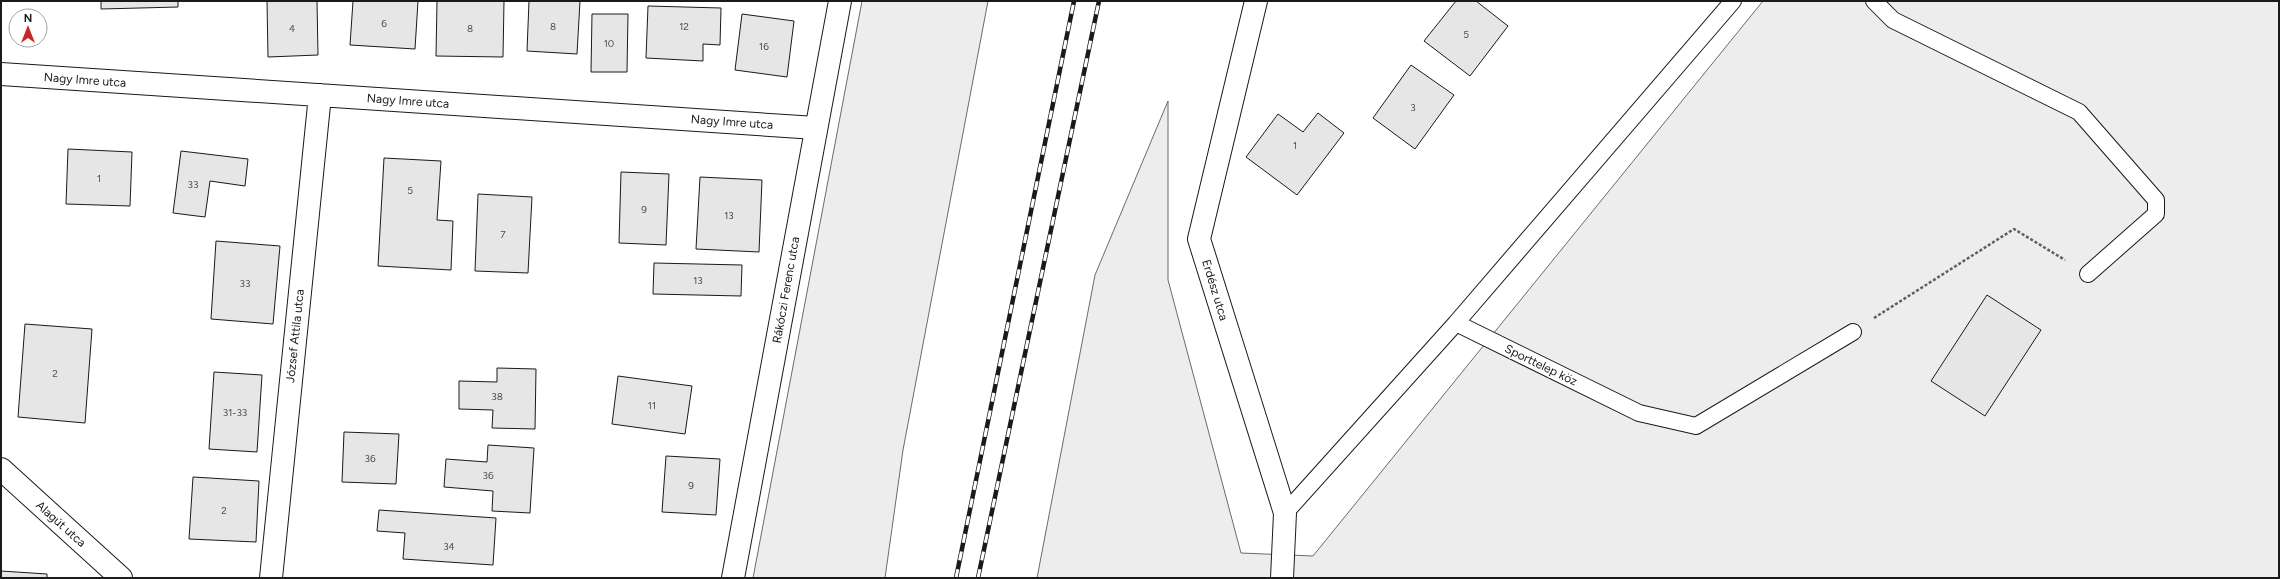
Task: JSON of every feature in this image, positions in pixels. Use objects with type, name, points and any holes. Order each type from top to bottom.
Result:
[{"type":"street","name":"Rákóczi Ferenc utca","points":[[733,578],[840,1]]},
{"type":"street","name":"Erdész utca","points":[[1256,1],[1199,239],[1285,513],[1282,578]]},
{"type":"street","name":"Nagy Imre utca","points":[[1,74],[816,128]]},
{"type":"street","name":"József Attila utca","points":[[272,578],[320,95]]},
{"type":"street","name":"Alagút utca","points":[[1,469],[121,578]]},
{"type":"lane","points":[[1285,513],[1456,323],[1733,1]]},
{"type":"lane","points":[[1874,1],[1894,20],[2079,112],[2156,200],[2156,214],[2088,274]]},
{"type":"lane","name":"Sporttelep köz","points":[[1456,323],[1639,413],[1696,426],[1853,332]]},
{"type":"path","points":[[1853,332],[2014,230],[2088,274]]},
{"type":"shaded area","points":[[862,1],[988,1],[903,450],[885,578],[753,578]]},
{"type":"shaded area","points":[[1763,1],[2279,1],[2279,578],[1037,578],[1095,275],[1168,101],[1168,280],[1241,553],[1313,556]]},
{"type":"building","points":[[101,1],[178,1],[178,7],[101,9]]},
{"type":"building","points":[[267,1],[317,1],[318,55],[268,57]]},
{"type":"building","points":[[353,1],[418,1],[415,49],[350,45]]},
{"type":"building","points":[[437,1],[504,1],[503,57],[436,56]]},
{"type":"building","points":[[529,1],[580,1],[577,54],[527,51]]},
{"type":"building","points":[[1456,1],[1476,1],[1508,26],[1470,76],[1424,41]]},
{"type":"building","points":[[648,6],[721,8],[720,45],[703,44],[703,61],[646,58]]},
{"type":"building","points":[[592,14],[628,14],[627,72],[591,72]]},
{"type":"building","points":[[742,14],[794,21],[787,77],[735,70]]},
{"type":"building","points":[[1411,65],[1454,95],[1415,149],[1373,118]]},
{"type":"building","points":[[1318,113],[1344,133],[1297,195],[1246,157],[1278,114],[1303,132]]},
{"type":"building","points":[[68,149],[132,152],[130,206],[66,204]]},
{"type":"building","points":[[181,151],[248,159],[245,186],[210,181],[205,217],[173,213]]},
{"type":"building","points":[[384,158],[441,161],[437,220],[453,221],[451,270],[378,266]]},
{"type":"building","points":[[621,172],[669,174],[666,245],[619,243]]},
{"type":"building","points":[[700,177],[762,180],[759,252],[696,249]]},
{"type":"building","points":[[478,194],[532,197],[528,273],[475,271]]},
{"type":"building","points":[[216,241],[280,246],[273,324],[211,319]]},
{"type":"building","points":[[654,263],[742,265],[741,296],[653,294]]},
{"type":"building","points":[[1987,295],[2041,330],[1985,416],[1931,381]]},
{"type":"building","points":[[25,324],[92,329],[85,423],[18,417]]},
{"type":"building","points":[[497,368],[536,369],[535,429],[492,428],[493,410],[459,409],[459,381],[497,382]]},
{"type":"building","points":[[214,372],[262,375],[257,452],[209,449]]},
{"type":"building","points":[[618,376],[692,386],[685,434],[612,424]]},
{"type":"building","points":[[344,432],[399,434],[396,484],[342,482]]},
{"type":"building","points":[[488,445],[534,448],[530,513],[492,511],[493,491],[444,487],[446,459],[487,462]]},
{"type":"building","points":[[666,456],[720,459],[716,515],[662,512]]},
{"type":"building","points":[[193,477],[259,481],[256,542],[189,539]]},
{"type":"building","points":[[379,510],[496,518],[493,565],[403,559],[405,533],[377,531]]},
{"type":"building","points":[[1,571],[47,574],[47,578],[1,578]]},
{"type":"railway","points":[[956,578],[1074,1]]},
{"type":"railway","points":[[978,578],[1099,1]]}]
